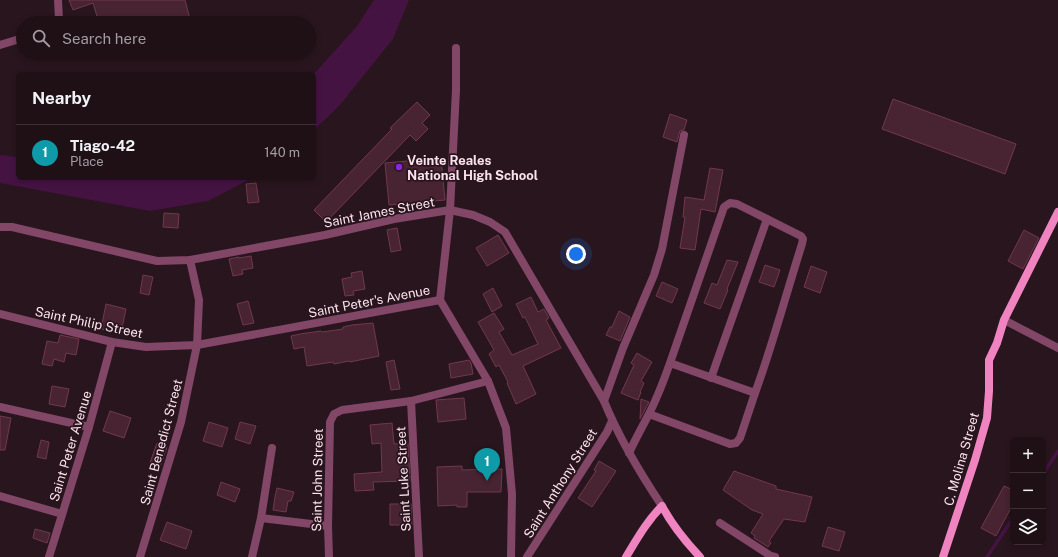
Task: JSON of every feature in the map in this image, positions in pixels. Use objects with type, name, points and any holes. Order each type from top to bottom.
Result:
[{"type":"street","points":[[58,0],[59,16]]},
{"type":"street","points":[[0,45],[16,40]]},
{"type":"street","points":[[440,300],[450,210],[456,90],[456,48]]},
{"type":"street","points":[[604,401],[623,348],[654,275],[662,249],[684,135]]},
{"type":"street","points":[[629,453],[649,414],[670,363],[724,207],[730,203],[737,204],[801,236],[803,239],[774,333],[769,356],[740,438],[736,443],[730,444],[649,414]]},
{"type":"street","name":"Saint James Street","points":[[0,227],[12,227],[157,261],[190,260],[318,236],[394,219],[450,210],[473,215],[490,222],[505,232],[604,401],[612,421],[629,453],[662,506]]},
{"type":"street","name":"C. Molina Street","points":[[943,557],[975,460],[987,418],[989,360],[997,343],[1004,320],[1058,212]]},
{"type":"street","points":[[711,378],[767,219]]},
{"type":"street","name":"Saint Benedict Street","points":[[140,557],[181,422],[197,345],[199,300],[190,260]]},
{"type":"street","name":"Saint Peter's Avenue","points":[[197,345],[440,300],[488,381],[506,428],[512,494],[511,557]]},
{"type":"street","name":"Saint Philip Street","points":[[0,314],[112,342],[146,347],[197,345]]},
{"type":"street","points":[[1004,320],[1058,348]]},
{"type":"street","name":"Saint Peter Avenue","points":[[49,557],[89,427],[112,342]]},
{"type":"street","points":[[670,363],[755,393]]},
{"type":"street","points":[[411,401],[488,381]]},
{"type":"street","name":"Saint John Street","points":[[329,557],[328,526],[330,422],[334,414],[342,410],[411,401]]},
{"type":"street","name":"Saint Luke Street","points":[[411,401],[419,557]]},
{"type":"street","points":[[0,407],[89,427]]},
{"type":"street","name":"Saint Anthony Street","points":[[527,557],[612,421]]},
{"type":"street","points":[[252,557],[261,518],[272,448]]},
{"type":"street","points":[[0,496],[62,514]]},
{"type":"street","points":[[626,557],[643,529],[662,506],[668,518],[700,557]]},
{"type":"street","points":[[261,518],[328,526]]},
{"type":"street","points":[[720,523],[771,556],[775,557]]},
{"type":"shaded area","points":[[374,0],[409,0],[393,39],[339,106],[316,128],[316,72],[357,26]]},
{"type":"shaded area","points":[[0,155],[16,157],[16,180],[248,180],[208,201],[150,211],[0,183]]},
{"type":"building","points":[[69,0],[185,0],[189,16],[97,16],[93,3],[73,10]]},
{"type":"building","points":[[893,99],[1016,144],[1005,174],[882,129]]},
{"type":"building","points":[[417,102],[430,115],[422,123],[428,129],[416,141],[410,135],[326,222],[314,210],[392,129],[390,128]]},
{"type":"building","points":[[670,114],[687,120],[684,130],[680,131],[677,142],[663,137]]},
{"type":"building","points":[[441,158],[445,200],[389,205],[385,163]]},
{"type":"building","points":[[710,168],[723,170],[715,212],[701,209],[695,250],[680,248],[685,217],[683,217],[685,197],[704,200]]},
{"type":"building","points":[[256,183],[259,202],[248,203],[246,184]]},
{"type":"building","points":[[164,213],[179,214],[178,228],[163,227]]},
{"type":"building","points":[[397,228],[401,250],[391,252],[387,230]]},
{"type":"building","points":[[1024,230],[1039,238],[1023,269],[1008,261]]},
{"type":"building","points":[[498,235],[509,253],[487,266],[476,248]]},
{"type":"building","points":[[251,256],[253,268],[242,270],[243,274],[233,276],[229,259]]},
{"type":"building","points":[[727,260],[738,262],[720,309],[704,303],[712,283],[717,285]]},
{"type":"building","points":[[765,265],[780,270],[774,287],[759,282]]},
{"type":"building","points":[[811,266],[827,272],[820,293],[804,287]]},
{"type":"building","points":[[362,271],[365,289],[353,291],[354,295],[345,296],[342,279],[352,277],[351,273]]},
{"type":"building","points":[[143,275],[153,277],[149,295],[140,293]]},
{"type":"building","points":[[662,282],[678,289],[672,303],[656,296]]},
{"type":"building","points":[[493,288],[502,306],[492,312],[483,294]]},
{"type":"building","points":[[531,297],[538,312],[544,309],[549,318],[546,320],[561,348],[523,366],[536,394],[516,404],[507,383],[508,382],[499,365],[496,367],[489,354],[494,350],[478,322],[494,313],[504,329],[499,332],[512,355],[538,344],[525,317],[523,318],[516,304]]},
{"type":"building","points":[[248,301],[254,323],[243,325],[237,304]]},
{"type":"building","points":[[106,304],[126,309],[121,333],[101,329]]},
{"type":"building","points":[[619,311],[630,317],[620,341],[606,335],[610,327],[612,327]]},
{"type":"building","points":[[373,323],[379,356],[350,362],[334,364],[333,362],[307,366],[304,347],[294,349],[291,336],[343,329],[343,327],[352,325]]},
{"type":"building","points":[[60,335],[79,339],[76,355],[66,353],[64,362],[54,359],[52,366],[42,364],[47,341],[58,343]]},
{"type":"building","points":[[637,353],[652,362],[641,381],[644,383],[638,400],[621,393],[634,365],[631,363]]},
{"type":"building","points":[[394,360],[400,389],[391,390],[386,362]]},
{"type":"building","points":[[469,360],[473,374],[451,378],[449,364]]},
{"type":"building","points":[[52,386],[69,389],[65,407],[49,404]]},
{"type":"building","points":[[464,398],[466,419],[438,422],[436,400]]},
{"type":"building","points":[[641,399],[649,402],[640,419]]},
{"type":"building","points":[[110,411],[131,418],[124,438],[103,431]]},
{"type":"building","points":[[0,416],[11,418],[5,450],[0,450]]},
{"type":"building","points":[[209,422],[228,428],[222,447],[203,441]]},
{"type":"building","points":[[240,422],[256,426],[250,444],[235,439]]},
{"type":"building","points":[[392,423],[394,444],[408,443],[410,481],[373,482],[374,490],[355,491],[354,474],[382,472],[381,443],[372,444],[370,425]]},
{"type":"building","points":[[41,440],[49,442],[46,459],[37,457]]},
{"type":"building","points":[[157,443],[167,447],[160,467],[150,463]]},
{"type":"building","points":[[599,461],[616,471],[592,507],[578,498],[596,471],[594,470]]},
{"type":"building","points":[[462,466],[462,470],[502,469],[501,492],[467,492],[467,507],[457,507],[457,505],[438,506],[437,467]]},
{"type":"building","points":[[734,471],[776,486],[776,489],[812,497],[805,522],[784,519],[769,541],[771,543],[768,547],[754,538],[755,536],[751,533],[763,514],[752,510],[723,490]]},
{"type":"building","points":[[221,482],[240,489],[235,502],[217,495]]},
{"type":"building","points":[[1004,486],[1010,489],[1010,510],[996,536],[981,528]]},
{"type":"building","points":[[277,488],[294,492],[291,501],[288,501],[286,512],[273,510]]},
{"type":"building","points":[[390,504],[411,504],[412,525],[390,525]]},
{"type":"building","points":[[167,522],[192,531],[186,549],[160,540]]},
{"type":"building","points":[[828,527],[845,532],[839,551],[822,546]]},
{"type":"building","points":[[35,529],[50,533],[47,543],[33,538]]},
{"type":"waterway","points":[[1044,473],[1058,451]]},
{"type":"waterway","points":[[987,557],[1010,522]]},
{"type":"place","name":"Veinte Reales National High School","points":[[399,167]]},
{"type":"place","name":"Tiago-42","points":[[487,481]]}]
